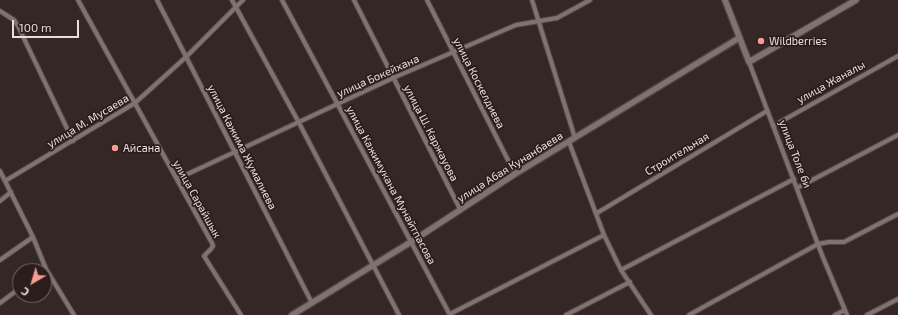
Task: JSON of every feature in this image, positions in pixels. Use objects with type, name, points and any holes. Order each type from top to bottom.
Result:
[{"type":"street","name":"улица Сарайшык","points":[[78,0],[212,243],[213,246],[204,256],[241,315]]},
{"type":"street","name":"улица Кажима Жумалиева","points":[[157,0],[312,303]]},
{"type":"street","points":[[232,0],[399,315]]},
{"type":"street","name":"улица М. Мусаева","points":[[5,182],[135,103],[186,57],[236,9],[243,0]]},
{"type":"street","name":"улица Кажимукана Мунайтпасова","points":[[282,0],[450,314]]},
{"type":"street","name":"улица Ш. Каржауова","points":[[354,0],[460,209]]},
{"type":"street","name":"улица Коскелдиева","points":[[428,0],[515,174]]},
{"type":"street","points":[[532,0],[576,138]]},
{"type":"street","name":"улица Бокейхана","points":[[176,179],[393,78],[516,25],[557,18],[590,0]]},
{"type":"street","name":"улица Толе би","points":[[725,0],[818,244],[848,315]]},
{"type":"street","points":[[749,62],[856,0]]},
{"type":"street","points":[[0,11],[14,20],[18,26],[73,141]]},
{"type":"street","name":"улица Абая Кунанбаева","points":[[292,315],[411,242],[515,174],[739,38]]},
{"type":"street","name":"улица Жаналы","points":[[773,126],[898,56]]},
{"type":"street","name":"Строительная","points":[[597,213],[767,111]]},
{"type":"street","points":[[797,188],[898,135]]},
{"type":"street","points":[[569,142],[604,235],[621,270],[652,315]]},
{"type":"street","points":[[0,171],[33,237],[42,263]]},
{"type":"street","points":[[621,270],[794,179]]},
{"type":"street","points":[[0,201],[11,192]]},
{"type":"street","points":[[689,315],[818,244],[844,242],[898,214]]},
{"type":"street","points":[[450,314],[604,235]]},
{"type":"street","points":[[0,260],[33,237]]},
{"type":"street","points":[[52,282],[73,315]]},
{"type":"street","points":[[566,315],[630,282]]},
{"type":"street","points":[[0,303],[12,294]]},
{"type":"street","points":[[867,315],[898,299]]},
{"type":"street","points":[[835,315],[846,310]]},
{"type":"place","name":"Wildberries","points":[[761,41]]},
{"type":"place","name":"Айсана","points":[[115,148]]}]
